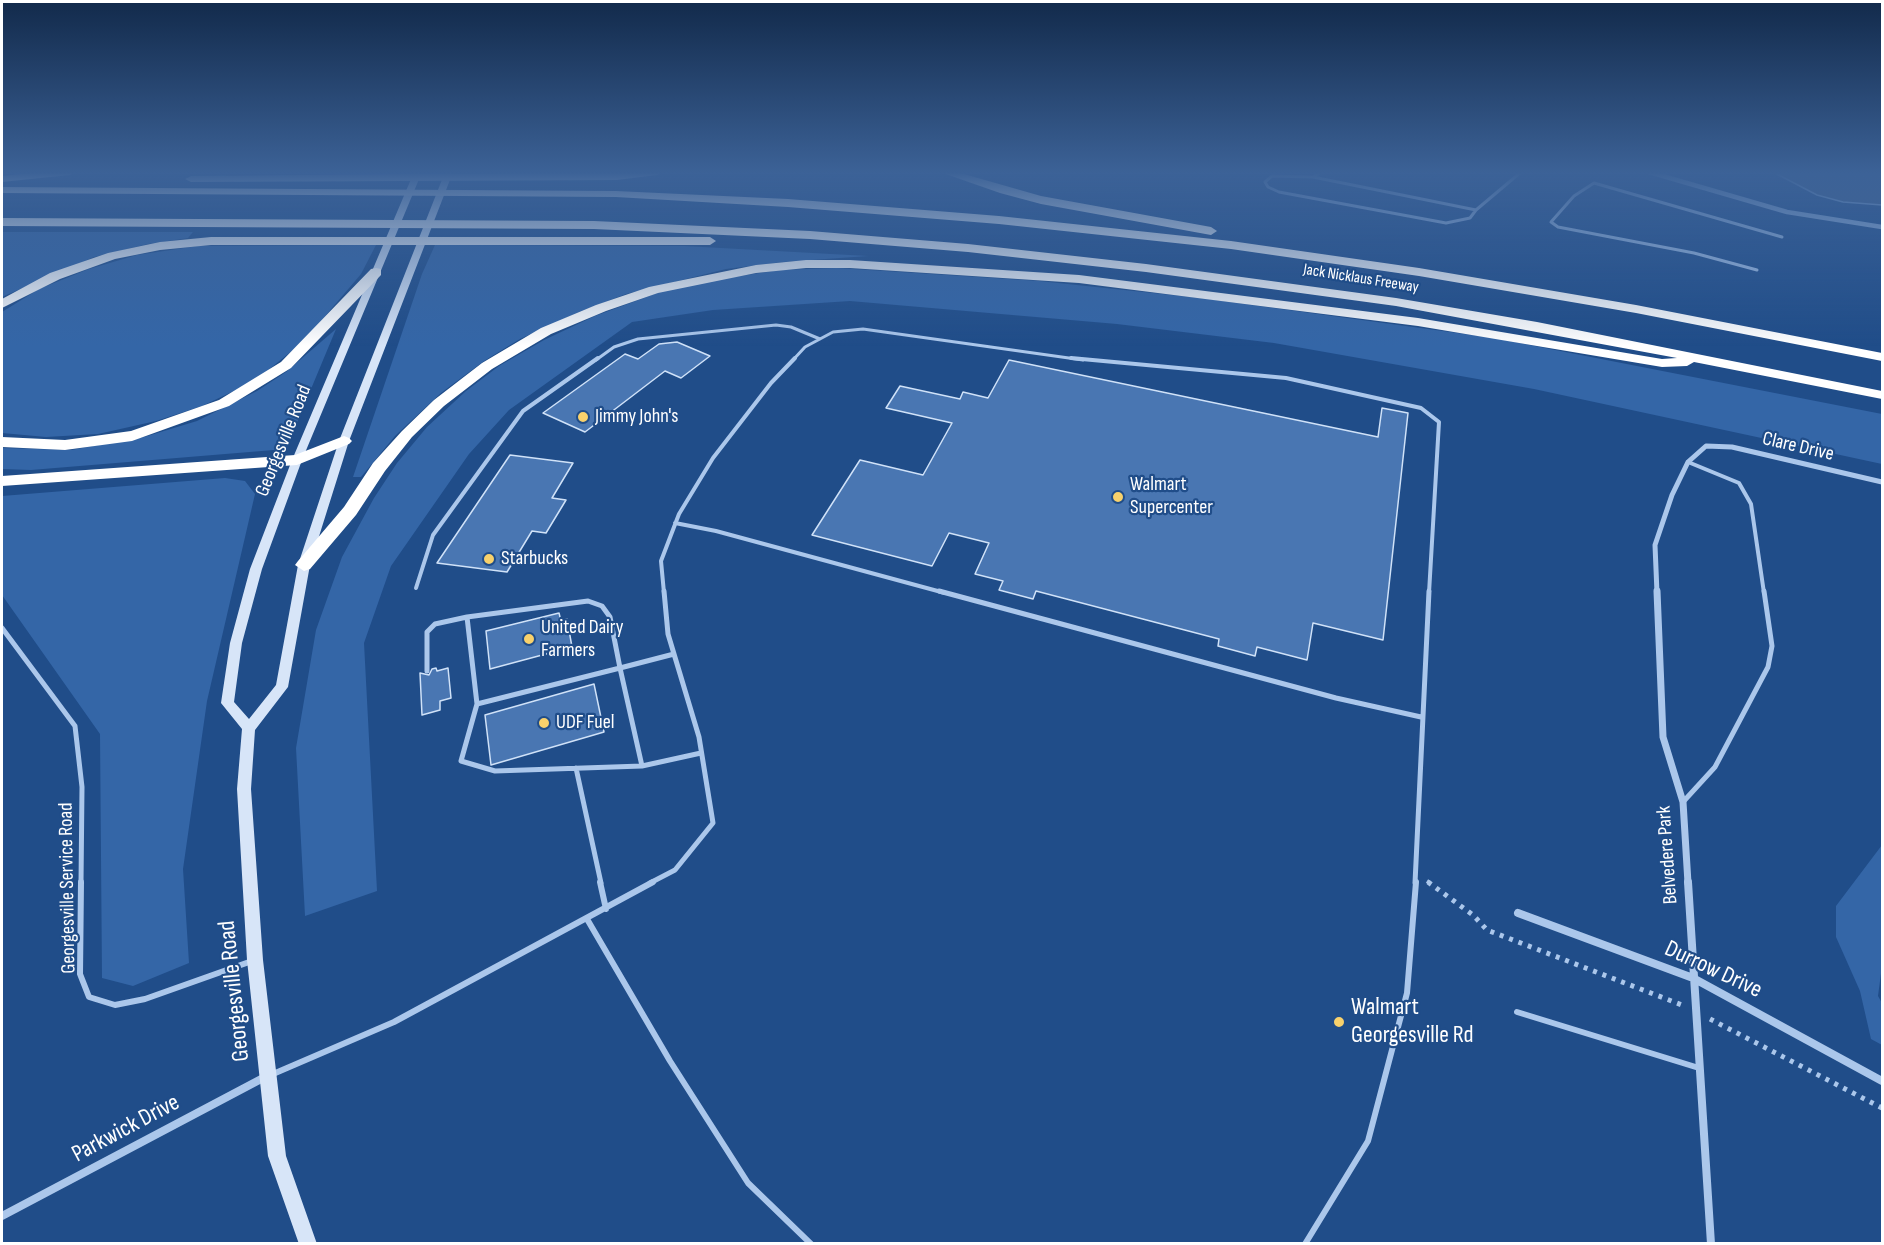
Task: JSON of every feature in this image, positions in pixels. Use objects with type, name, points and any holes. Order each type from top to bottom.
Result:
[{"type":"highway","name":"Jack Nicklaus Freeway","points":[[702,230],[837,237],[1014,252],[1258,282],[1443,310],[1882,395]]},
{"type":"highway","name":"Jack Nicklaus Freeway","points":[[1103,230],[1419,272],[1636,309],[1882,357]]},
{"type":"highway","points":[[1199,230],[1419,272]]},
{"type":"highway","points":[[2,303],[55,276],[112,256],[160,246],[211,241],[750,242],[837,237]]},
{"type":"highway","points":[[304,565],[350,511],[379,467],[407,434],[439,403],[487,366],[546,331],[601,308],[654,290],[708,277],[756,269],[806,264],[850,264],[1079,279],[1418,322],[1662,363],[1720,362]]},
{"type":"highway","points":[[2,442],[30,446],[64,445],[132,435],[165,426],[224,403],[286,365],[376,272]]},
{"type":"highway","points":[[2,481],[297,460],[344,441]]},
{"type":"main road","name":"Georgesville Road","points":[[308,1244],[277,1156],[255,960],[244,789],[249,728],[227,703],[236,643],[256,568],[297,460],[394,230]]},
{"type":"main road","points":[[249,728],[282,687],[304,565],[344,441],[427,230]]},
{"type":"street","name":"Belvedere Park","points":[[1706,446],[1688,462],[1672,495],[1655,545],[1663,737],[1683,802],[1711,1244]]},
{"type":"street","name":"Clare Drive","points":[[1706,446],[1732,447],[1882,483]]},
{"type":"street","name":"Durrow Drive","points":[[1518,913],[1693,978],[1882,1081]]},
{"type":"street","name":"Parkwick Drive","points":[[2,1216],[268,1076]]},
{"type":"lane","points":[[1574,230],[1694,253],[1757,270]]},
{"type":"lane","points":[[1758,230],[1782,237]]},
{"type":"lane","points":[[416,588],[433,536],[523,411],[614,347],[638,339],[776,325],[791,327],[820,339]]},
{"type":"lane","points":[[268,1076],[394,1022],[675,870],[713,823],[702,753],[668,634],[661,561],[675,523],[713,458],[771,383],[806,347],[833,332],[863,329],[1077,359],[1286,378],[1421,408],[1439,422],[1421,717],[1416,876],[1407,993],[1368,1140],[1305,1244]]},
{"type":"lane","points":[[1683,802],[1715,767],[1768,667],[1772,646],[1751,504],[1739,483],[1688,462]]},
{"type":"lane","points":[[675,523],[716,531],[1336,698],[1421,717]]},
{"type":"lane","points":[[427,671],[427,632],[435,624],[449,619],[588,602],[602,606],[610,617],[642,766]]},
{"type":"lane","points":[[467,617],[477,704],[460,761],[495,771],[642,766],[702,753]]},
{"type":"lane","name":"Georgesville Service Road","points":[[2,628],[75,726],[82,787],[80,974],[89,996],[115,1005],[145,999],[255,960]]},
{"type":"lane","points":[[477,704],[674,654]]},
{"type":"lane","points":[[576,768],[606,909]]},
{"type":"lane","points":[[587,919],[670,1061],[748,1183],[811,1244]]},
{"type":"lane","points":[[1517,1012],[1699,1068]]},
{"type":"path","points":[[1416,876],[1440,888],[1473,915],[1487,930],[1642,988],[1695,1011],[1882,1108]]},
{"type":"shaded area","points":[[2,232],[193,232],[188,238],[148,244],[94,257],[2,297]]},
{"type":"shaded area","points":[[376,245],[361,274],[303,342],[267,371],[236,390],[202,406],[156,421],[98,434],[46,437],[2,433],[2,312],[39,289],[89,269],[137,255],[198,246]]},
{"type":"shaded area","points":[[435,245],[684,246],[868,256],[726,269],[626,294],[579,312],[520,339],[484,361],[441,393],[395,436],[361,477],[353,477],[422,274]]},
{"type":"shaded area","points":[[837,268],[1039,281],[1200,298],[1494,338],[1882,414],[1882,464],[1534,389],[1274,343],[1117,324],[850,301],[713,310],[632,322],[509,410],[469,454],[391,566],[364,643],[377,891],[305,916],[296,748],[316,630],[342,557],[374,498],[397,463],[427,427],[466,391],[499,366],[544,340],[595,316],[663,291],[720,279],[780,270]]},
{"type":"shaded area","points":[[336,329],[286,449],[31,470],[2,469],[2,448],[71,450],[144,437],[197,421],[257,391],[286,372]]},
{"type":"shaded area","points":[[225,478],[245,481],[255,494],[207,701],[183,869],[189,963],[133,986],[102,978],[100,734],[2,595],[2,496]]},
{"type":"shaded area","points":[[1882,845],[1882,966],[1878,996],[1882,1003],[1882,1045],[1871,1039],[1860,991],[1836,937],[1836,906]]},
{"type":"building","points":[[677,342],[710,356],[681,378],[665,371],[585,432],[543,413],[625,354],[638,359],[659,344]]},
{"type":"building","name":"Walmart Supercenter","points":[[1009,360],[1378,437],[1382,408],[1408,413],[1383,640],[1313,623],[1307,660],[1257,647],[1255,656],[1218,646],[1219,639],[1036,591],[1033,599],[999,590],[1003,581],[975,574],[989,543],[949,533],[932,566],[812,535],[860,460],[923,475],[952,423],[886,408],[900,386],[960,399],[963,392],[988,398]]},
{"type":"building","points":[[510,455],[573,463],[552,498],[566,500],[546,533],[532,531],[507,572],[437,563]]},
{"type":"building","name":"United Dairy Farmers","points":[[559,613],[561,621],[567,619],[572,647],[490,669],[486,631]]},
{"type":"building","points":[[436,668],[437,671],[448,668],[451,698],[440,701],[440,710],[422,715],[420,673],[429,675],[432,669]]},
{"type":"building","name":"UDF Fuel","points":[[594,684],[604,732],[491,765],[485,715]]},
{"type":"place","name":"Jimmy John's","points":[[583,417]]},
{"type":"place","name":"Walmart Supercenter","points":[[1118,497]]},
{"type":"place","name":"Starbucks","points":[[489,559]]},
{"type":"place","name":"United Dairy Farmers","points":[[529,639]]},
{"type":"place","name":"UDF Fuel","points":[[544,723]]},
{"type":"place","name":"Walmart Georgesville Rd","points":[[1339,1022]]}]
